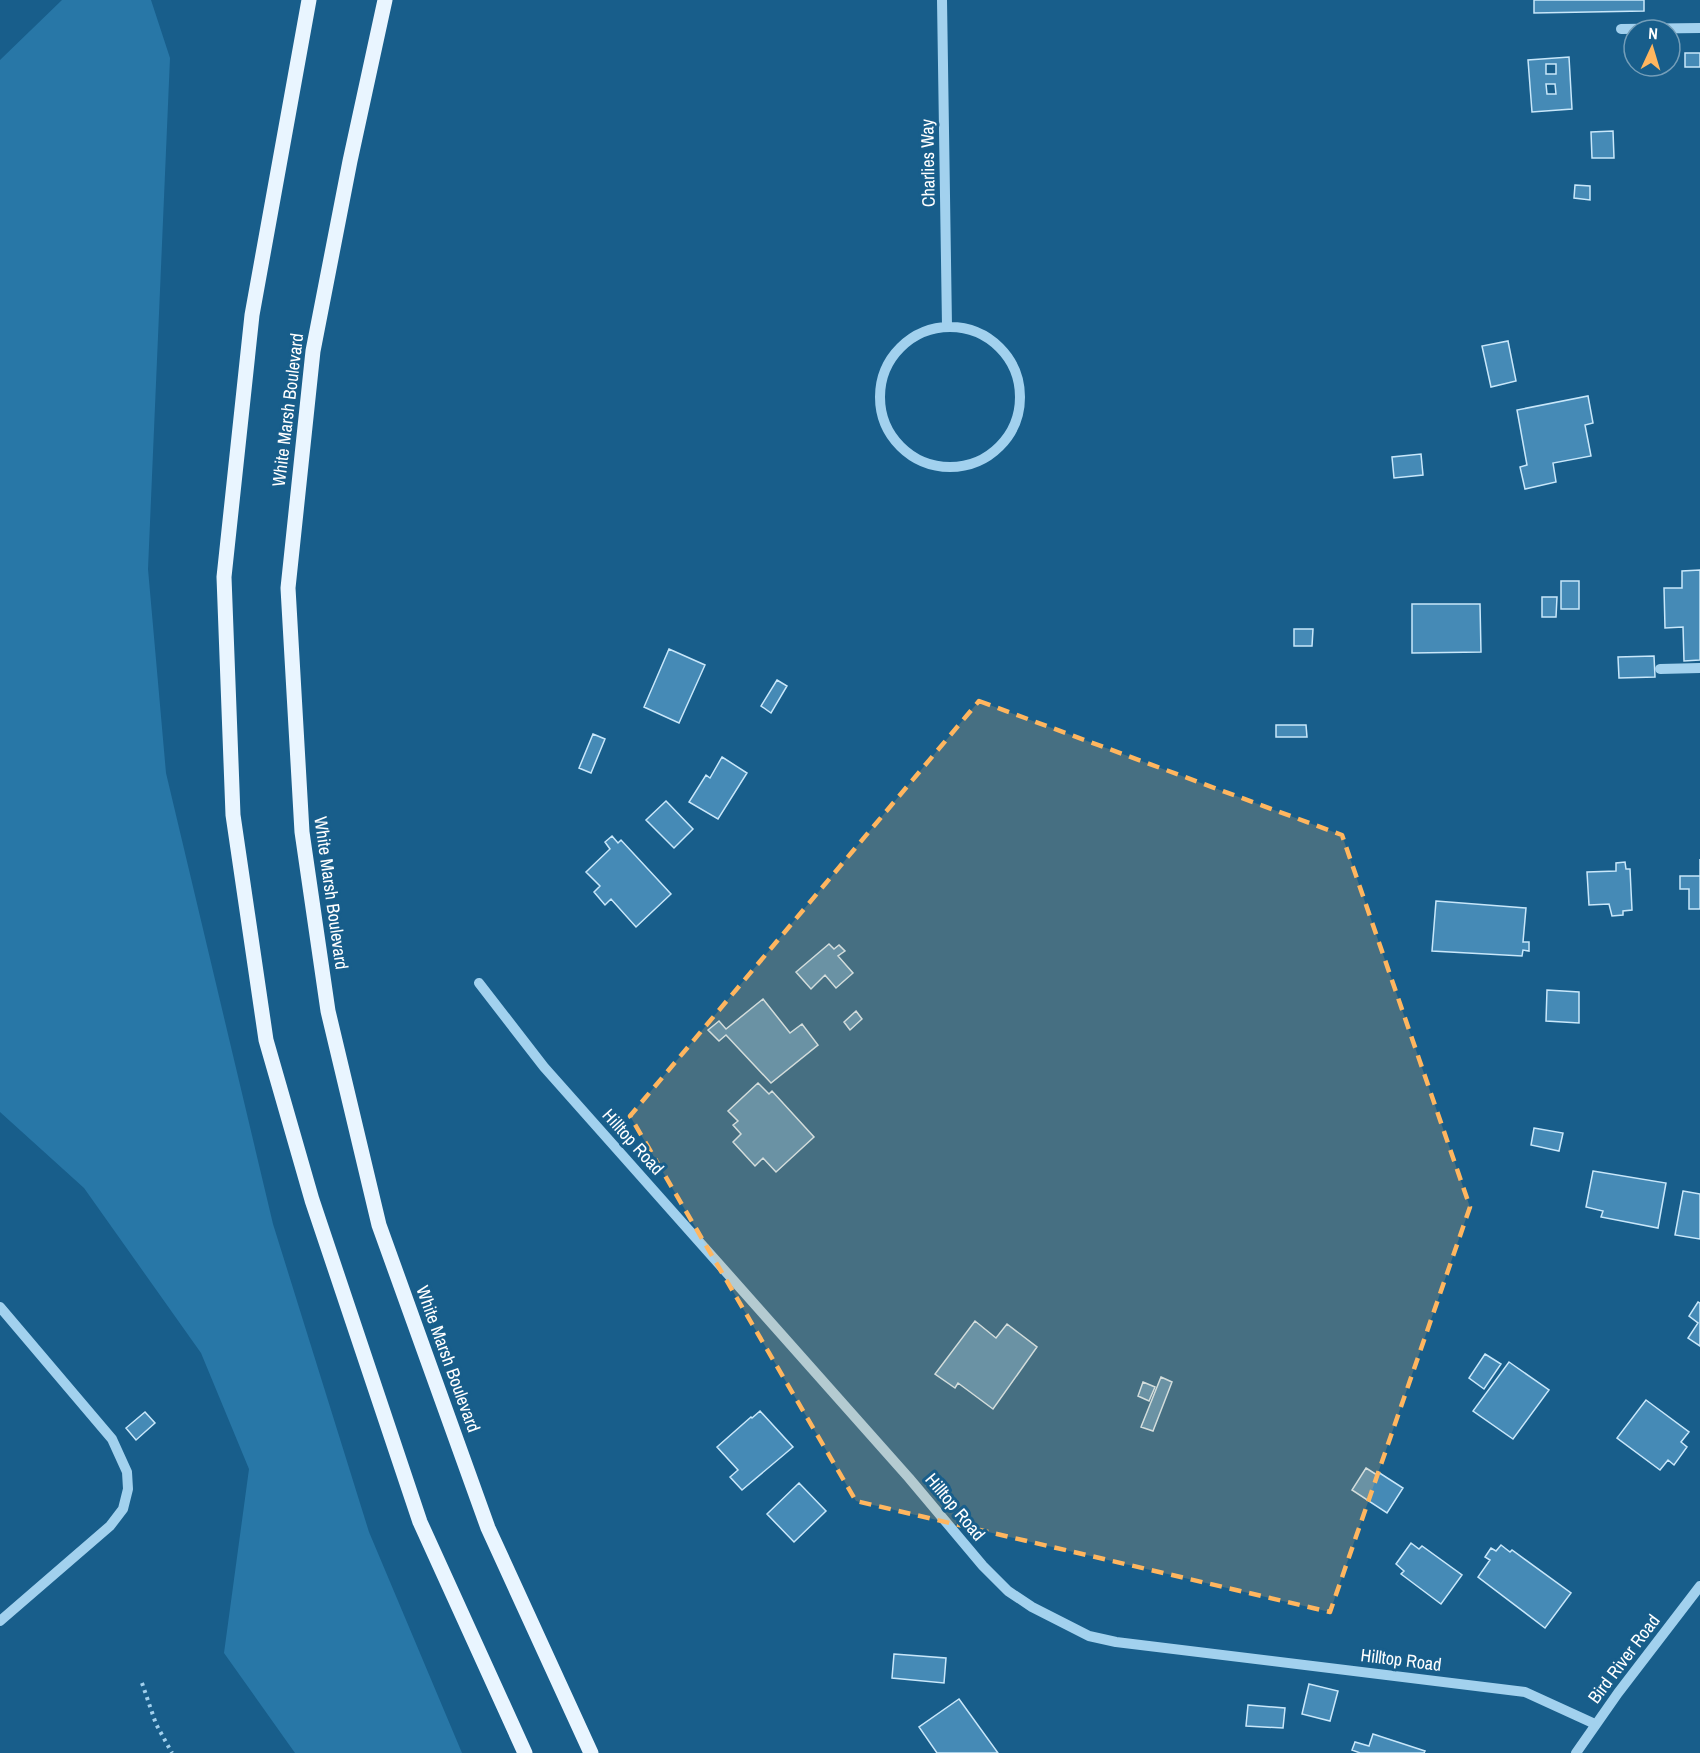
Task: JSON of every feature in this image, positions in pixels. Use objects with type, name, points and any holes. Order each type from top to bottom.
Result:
[{"type":"main road","points":[[309,0],[252,315],[224,577],[233,815],[266,1040],[312,1200],[420,1522],[525,1753]]},
{"type":"main road","name":"White Marsh Boulevard","points":[[385,0],[350,161],[313,351],[288,588],[302,832],[328,1011],[379,1225],[488,1528],[591,1753]]},
{"type":"street","name":"Charlies Way","points":[[942,0],[947,326]]},
{"type":"street","points":[[1621,29],[1700,28]]},
{"type":"street","points":[[947,326],[970,329],[990,339],[1006,355],[1017,374],[1021,397],[1017,419],[1007,439],[991,455],[971,465],[947,468],[923,463],[903,451],[887,432],[880,409],[880,385],[888,363],[903,344],[924,331],[947,326]]},
{"type":"street","points":[[1660,669],[1700,668]]},
{"type":"street","name":"Hilltop Road","points":[[479,983],[544,1067],[909,1478],[983,1566],[1008,1591],[1032,1607],[1089,1636],[1116,1642],[1525,1692],[1595,1724]]},
{"type":"street","points":[[0,1307],[112,1439],[127,1472],[128,1489],[123,1509],[110,1526],[0,1621]]},
{"type":"street","name":"Bird River Road","points":[[1576,1753],[1595,1724],[1700,1586]]},
{"type":"path","points":[[142,1683],[156,1724],[172,1753]]},
{"type":"highlighted area","points":[[979,701],[1342,835],[1470,1207],[1330,1612],[856,1501],[630,1116]]},
{"type":"shaded area","points":[[62,0],[151,0],[170,58],[148,569],[166,773],[273,1224],[369,1532],[462,1753],[295,1753],[224,1653],[249,1469],[201,1353],[84,1188],[0,1112],[0,60]]},
{"type":"building","points":[[1534,0],[1644,0],[1644,11],[1534,13]]},
{"type":"building","points":[[1685,53],[1700,53],[1700,67],[1685,67]]},
{"type":"building","points":[[1569,57],[1572,109],[1532,112],[1528,60]],"holes":[[[1546,64],[1556,64],[1556,74],[1546,74]],[[1546,84],[1555,84],[1556,94],[1547,94]]]},
{"type":"building","points":[[1613,131],[1614,158],[1592,158],[1591,132]]},
{"type":"building","points":[[1575,185],[1590,186],[1590,200],[1574,198]]},
{"type":"building","points":[[1508,341],[1516,381],[1491,387],[1482,346]]},
{"type":"building","points":[[1588,396],[1593,423],[1585,425],[1591,456],[1553,463],[1556,482],[1525,489],[1520,467],[1527,465],[1517,410]]},
{"type":"building","points":[[1421,454],[1423,475],[1394,478],[1392,457]]},
{"type":"building","points":[[1700,570],[1700,660],[1684,661],[1683,627],[1665,628],[1664,588],[1682,588],[1682,571]]},
{"type":"building","points":[[1561,581],[1579,581],[1579,609],[1561,609]]},
{"type":"building","points":[[1542,597],[1557,597],[1556,617],[1542,617]]},
{"type":"building","points":[[1412,604],[1480,604],[1481,652],[1412,653]]},
{"type":"building","points":[[1294,629],[1313,629],[1312,646],[1294,646]]},
{"type":"building","points":[[669,649],[705,665],[679,723],[644,707]]},
{"type":"building","points":[[1654,656],[1655,677],[1619,678],[1618,657]]},
{"type":"building","points":[[777,680],[787,686],[771,713],[761,706]]},
{"type":"building","points":[[1276,725],[1306,725],[1307,737],[1276,737]]},
{"type":"building","points":[[593,734],[605,739],[591,773],[579,768]]},
{"type":"building","points":[[722,757],[747,773],[718,819],[689,802],[706,775],[710,778]]},
{"type":"building","points":[[666,801],[693,829],[674,848],[646,820]]},
{"type":"building","points":[[612,836],[618,843],[621,840],[671,894],[636,927],[611,899],[605,905],[594,892],[600,886],[586,872],[610,849],[605,842]]},
{"type":"building","points":[[1625,862],[1626,869],[1630,869],[1632,910],[1623,911],[1623,915],[1612,916],[1609,904],[1589,905],[1587,872],[1616,871],[1616,863]]},
{"type":"building","points":[[1680,876],[1700,876],[1700,909],[1689,909],[1689,889],[1680,889]]},
{"type":"building","points":[[1436,901],[1526,908],[1523,942],[1529,942],[1529,951],[1523,950],[1522,956],[1432,951]]},
{"type":"building","points":[[829,944],[834,949],[839,945],[845,951],[838,956],[853,973],[836,988],[825,975],[811,989],[796,972]]},
{"type":"building","points":[[1547,990],[1579,992],[1579,1023],[1546,1021]]},
{"type":"building","points":[[763,999],[790,1033],[802,1024],[818,1045],[771,1083],[726,1035],[719,1041],[708,1030],[719,1021],[726,1029]]},
{"type":"building","points":[[856,1011],[862,1019],[850,1030],[844,1022]]},
{"type":"building","points":[[758,1083],[769,1094],[772,1091],[814,1137],[776,1172],[763,1158],[755,1166],[733,1142],[741,1134],[733,1125],[738,1121],[728,1111]]},
{"type":"building","points":[[1534,1128],[1563,1133],[1559,1151],[1531,1145]]},
{"type":"building","points":[[1593,1171],[1666,1183],[1658,1228],[1601,1217],[1603,1211],[1586,1207]]},
{"type":"building","points":[[1683,1191],[1700,1194],[1700,1239],[1675,1235]]},
{"type":"building","points":[[1698,1302],[1700,1303],[1700,1346],[1688,1338],[1698,1323],[1689,1316]]},
{"type":"building","points":[[975,1321],[996,1338],[1007,1324],[1037,1347],[993,1409],[958,1383],[955,1388],[935,1374]]},
{"type":"building","points":[[1485,1354],[1501,1364],[1484,1389],[1469,1378]]},
{"type":"building","points":[[1509,1362],[1549,1390],[1513,1439],[1473,1411]]},
{"type":"building","points":[[1161,1377],[1172,1382],[1153,1431],[1141,1427]]},
{"type":"building","points":[[1143,1382],[1155,1387],[1149,1401],[1138,1396]]},
{"type":"building","points":[[1646,1400],[1689,1432],[1681,1442],[1687,1447],[1674,1465],[1668,1460],[1660,1470],[1617,1438]]},
{"type":"building","points":[[760,1411],[793,1447],[742,1490],[730,1477],[738,1470],[717,1447]]},
{"type":"building","points":[[145,1412],[155,1423],[136,1440],[126,1428]]},
{"type":"building","points":[[1366,1468],[1377,1475],[1378,1472],[1403,1488],[1387,1513],[1352,1490]]},
{"type":"building","points":[[799,1483],[826,1511],[794,1542],[767,1514]]},
{"type":"building","points":[[1411,1543],[1419,1549],[1422,1546],[1462,1575],[1441,1604],[1401,1574],[1404,1571],[1396,1564]]},
{"type":"building","points":[[1501,1545],[1510,1552],[1512,1550],[1571,1593],[1545,1628],[1478,1577],[1490,1560],[1485,1557],[1491,1548],[1496,1551]]},
{"type":"building","points":[[894,1654],[946,1658],[944,1683],[892,1678]]},
{"type":"building","points":[[1309,1684],[1338,1691],[1330,1721],[1302,1714]]},
{"type":"building","points":[[959,1699],[998,1753],[937,1753],[919,1727]]},
{"type":"building","points":[[1248,1705],[1285,1708],[1283,1728],[1246,1726]]},
{"type":"building","points":[[1373,1734],[1425,1751],[1424,1753],[1360,1753],[1352,1750],[1355,1742],[1369,1746]]}]
